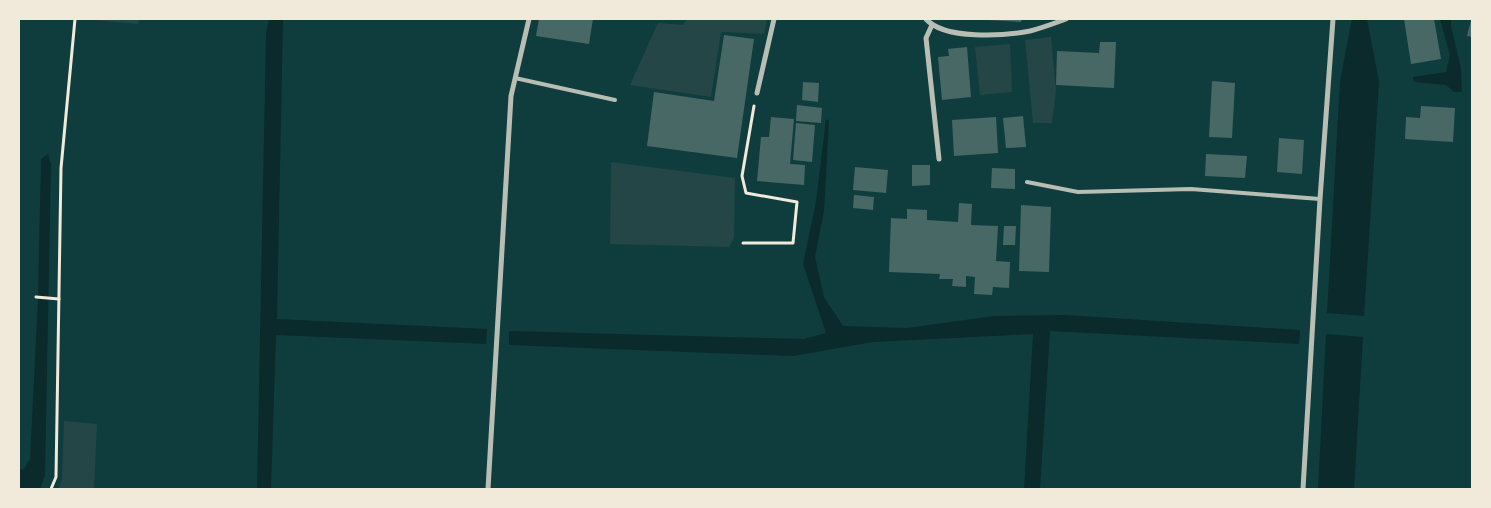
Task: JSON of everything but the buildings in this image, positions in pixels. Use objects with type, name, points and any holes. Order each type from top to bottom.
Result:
[{"type":"street","points":[[488,489],[511,96],[529,19]]},
{"type":"street","points":[[756,93],[774,19]]},
{"type":"street","points":[[926,19],[932,25],[952,33],[980,35],[1030,31],[1066,19]]},
{"type":"street","points":[[1303,489],[1332,19]]},
{"type":"street","points":[[932,25],[926,38],[939,159]]},
{"type":"lane","points":[[515,78],[615,100]]},
{"type":"lane","points":[[1027,182],[1078,192],[1191,190],[1320,199]]},
{"type":"path","points":[[51,489],[56,477],[62,168],[74,19]]},
{"type":"path","points":[[742,243],[793,243],[797,202],[746,193],[742,176],[756,93]]},
{"type":"path","points":[[36,297],[59,299]]},
{"type":"shaded area","points":[[82,19],[139,19],[138,24]]},
{"type":"shaded area","points":[[269,19],[283,19],[277,319],[487,329],[486,344],[276,335],[271,489],[257,489],[266,33]]},
{"type":"shaded area","points":[[687,19],[767,19],[764,34],[721,32],[711,97],[630,85],[658,23],[683,25]]},
{"type":"shaded area","points":[[1352,19],[1367,19],[1379,82],[1364,316],[1327,313],[1340,81]]},
{"type":"shaded area","points":[[1440,19],[1451,19],[1461,69],[1462,92],[1454,92],[1446,85],[1414,82],[1413,77],[1446,72],[1450,55]]},
{"type":"shaded area","points":[[1051,37],[1056,91],[1052,123],[1033,123],[1025,40]]},
{"type":"shaded area","points":[[1010,44],[1012,92],[980,95],[975,47]]},
{"type":"shaded area","points":[[826,119],[829,121],[824,211],[815,257],[824,297],[843,326],[907,328],[994,316],[1065,315],[1300,330],[1299,344],[1050,331],[1040,489],[1024,489],[1033,334],[873,342],[793,356],[509,345],[509,331],[804,339],[826,333],[803,264],[816,202]]},
{"type":"shaded area","points":[[48,154],[51,164],[45,475],[40,489],[19,489],[19,469],[23,470],[30,459],[38,299],[41,159]]},
{"type":"shaded area","points":[[611,162],[735,178],[734,238],[729,247],[610,244]]},
{"type":"shaded area","points":[[1326,334],[1363,337],[1354,489],[1318,489]]},
{"type":"shaded area","points":[[64,421],[97,424],[94,489],[58,489],[62,480]]}]
